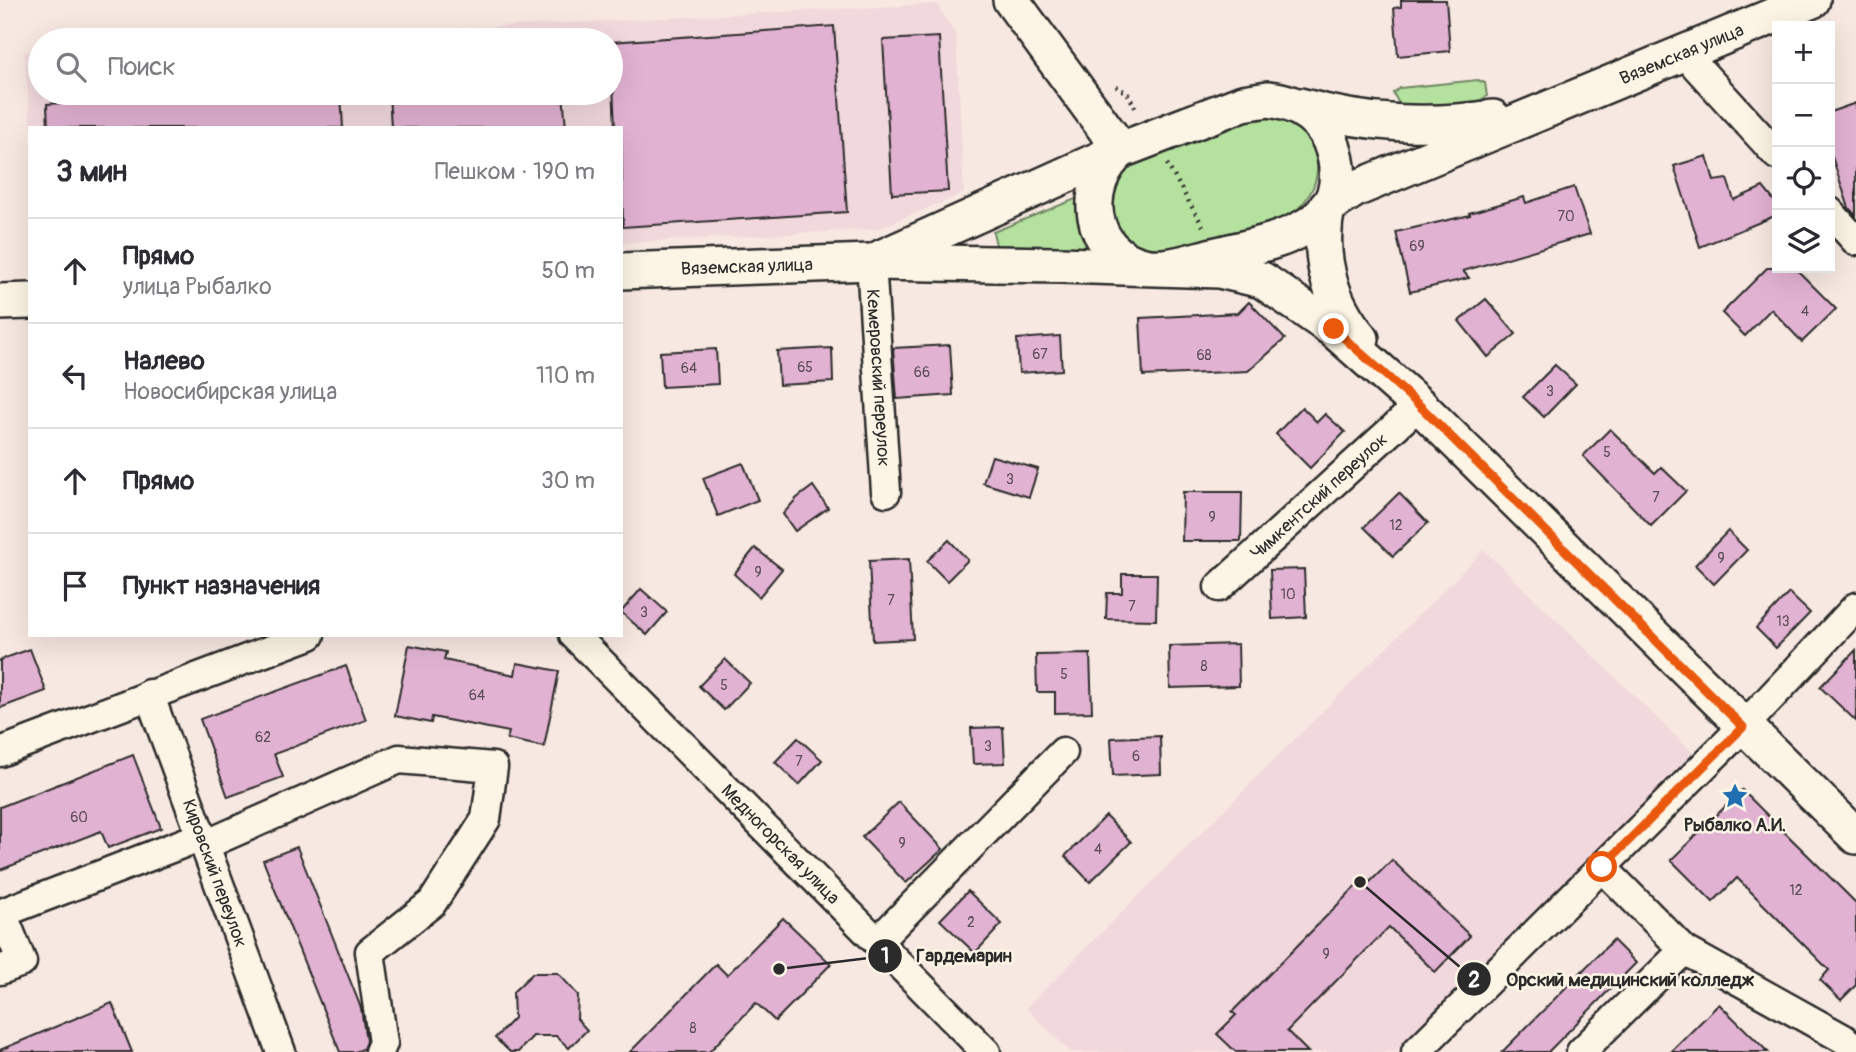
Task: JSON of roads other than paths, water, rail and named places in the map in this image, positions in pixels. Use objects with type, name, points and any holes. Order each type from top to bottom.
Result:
[{"type":"main road","points":[[1011,0],[1137,144]]},
{"type":"main road","name":"Вяземская улица","points":[[1552,107],[1812,0]]},
{"type":"main road","points":[[871,262],[1137,144],[1244,103],[1268,99],[1342,118],[1422,125],[1453,124],[1552,107]]},
{"type":"main road","points":[[1291,104],[1315,119],[1334,149],[1336,178],[1327,207],[1322,244],[1326,272],[1337,303],[1355,332],[1419,405]]},
{"type":"main road","points":[[1156,267],[1298,233],[1327,207],[1356,189],[1552,107]]},
{"type":"main road","points":[[1137,144],[1110,161],[1098,179],[1093,200],[1097,225],[1106,241],[1123,257],[1156,267],[1239,272],[1269,284],[1334,329],[1419,405],[1856,836]]},
{"type":"main road","name":"Вяземская улица","points":[[623,271],[871,262],[1156,267]]},
{"type":"main road","points":[[0,302],[28,301]]},
{"type":"street","points":[[1684,53],[1772,150]]},
{"type":"street","points":[[1835,218],[1856,241]]},
{"type":"street","name":"Кемеровский переулок","points":[[871,262],[886,492]]},
{"type":"street","name":"Чимкентский переулок","points":[[1219,587],[1419,405]]},
{"type":"street","points":[[1416,1052],[1743,727],[1856,607]]},
{"type":"street","points":[[0,752],[305,637]]},
{"type":"street","name":"Медногорская улица","points":[[576,637],[986,1052]]},
{"type":"street","name":"Кировский переулок","points":[[149,694],[281,1052]]},
{"type":"street","points":[[877,942],[1063,752]]},
{"type":"street","points":[[0,970],[22,962],[2,913],[203,841],[399,759],[493,767],[486,819],[432,903],[370,952],[383,1043],[379,1052]]},
{"type":"street","points":[[1602,867],[1684,950],[1852,1037]]},
{"type":"street","points":[[1581,1052],[1684,950]]},
{"type":"place","name":"Рыбалко А.И.","points":[[1735,796]]},
{"type":"place","name":"Орский медицинский колледж","points":[[1360,882]]},
{"type":"place","name":"Гардемарин","points":[[779,969]]}]
